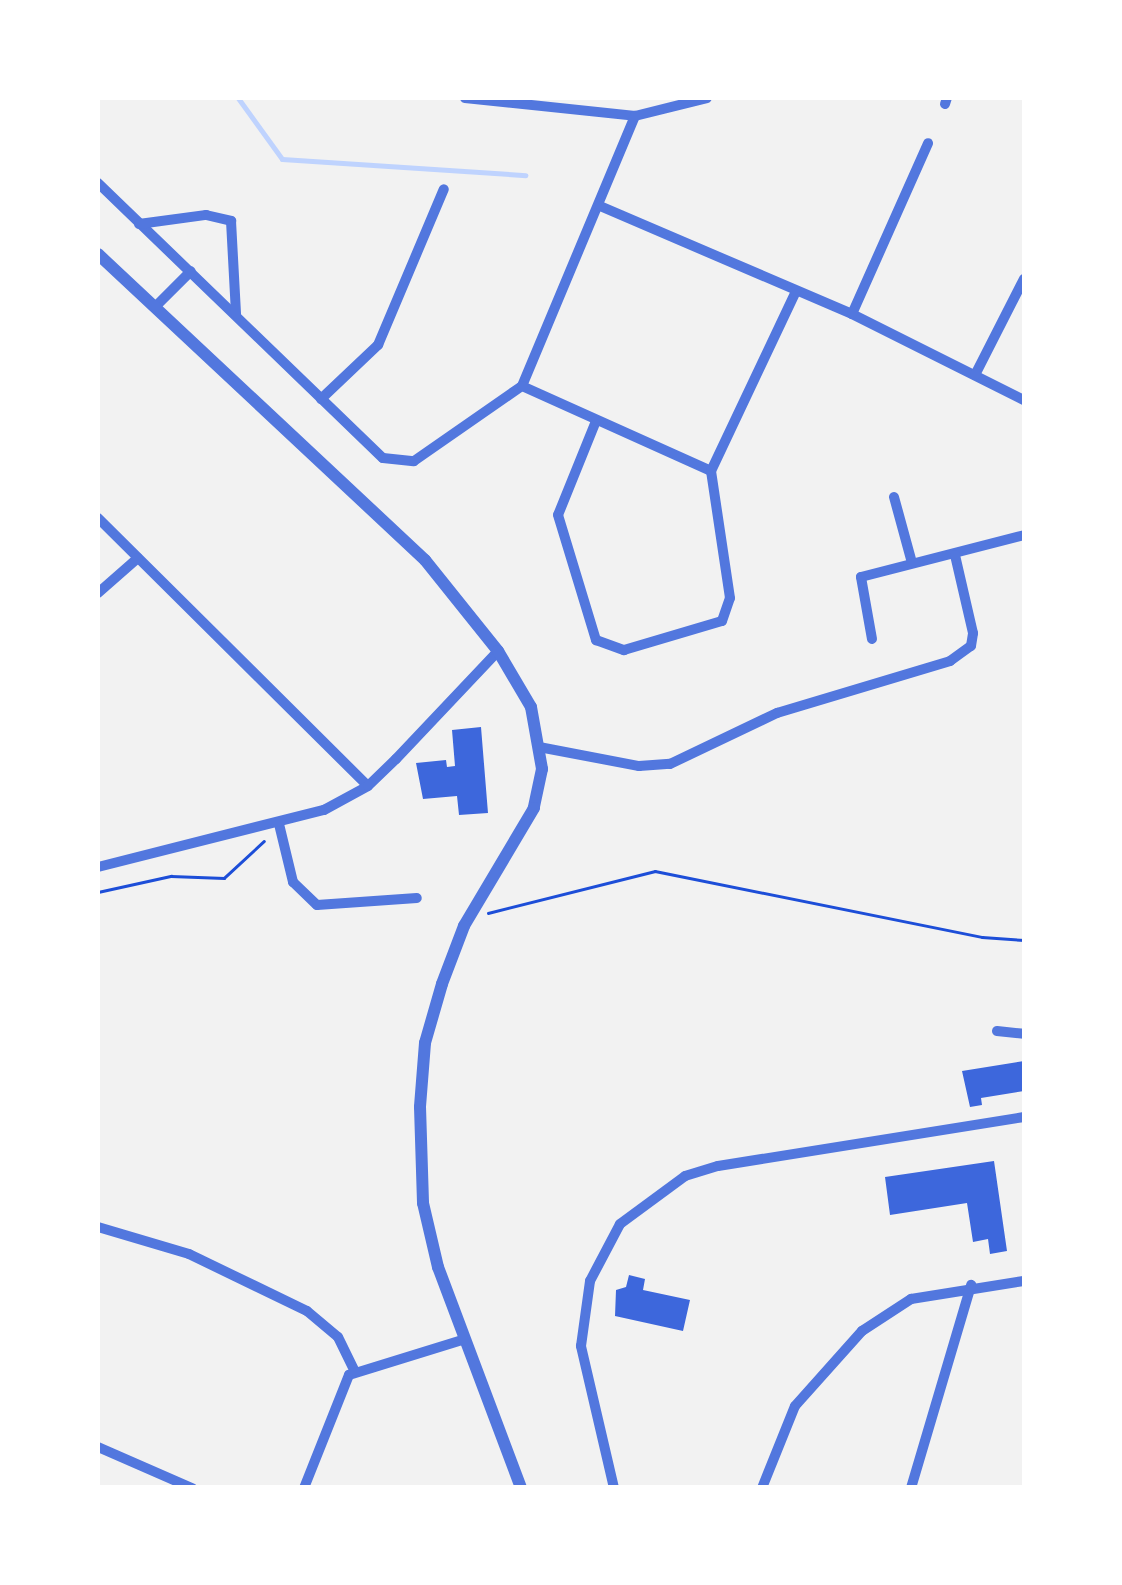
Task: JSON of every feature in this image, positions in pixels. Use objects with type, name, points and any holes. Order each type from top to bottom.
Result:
[{"type":"street","points":[[466,98],[636,116],[707,98]]},
{"type":"street","points":[[98,184],[383,458],[414,461],[522,386],[636,116]]},
{"type":"street","points":[[852,314],[928,143]]},
{"type":"street","points":[[321,398],[378,345],[444,189]]},
{"type":"street","points":[[600,206],[852,314],[1024,400]]},
{"type":"street","points":[[139,224],[206,215],[231,221],[236,314]]},
{"type":"street","points":[[98,254],[424,560],[498,651],[531,706],[540,746],[534,808],[464,926],[425,1043],[424,1203],[466,1339],[522,1488]]},
{"type":"street","points":[[156,306],[191,271]]},
{"type":"street","points":[[975,375],[1024,279]]},
{"type":"street","points":[[596,421],[558,515],[590,631],[604,646],[624,650],[727,616],[730,598],[711,471],[796,291]]},
{"type":"street","points":[[522,386],[711,471]]},
{"type":"street","points":[[894,497],[912,562]]},
{"type":"street","points":[[98,518],[368,786]]},
{"type":"street","points":[[872,639],[861,578],[1024,535]]},
{"type":"street","points":[[540,746],[639,766],[670,764],[777,713],[950,660],[971,646],[973,633],[955,555]]},
{"type":"street","points":[[98,592],[138,558]]},
{"type":"street","points":[[98,867],[278,824],[368,786],[498,651]]},
{"type":"street","points":[[278,824],[293,882],[317,905],[417,898]]},
{"type":"street","points":[[997,1031],[1024,1034]]},
{"type":"street","points":[[614,1488],[581,1346],[590,1281],[620,1224],[685,1176],[718,1166],[1024,1117]]},
{"type":"street","points":[[98,1227],[189,1254],[307,1311],[338,1337],[354,1370]]},
{"type":"street","points":[[762,1488],[795,1406],[862,1330],[911,1299],[971,1285],[1024,1281]]},
{"type":"street","points":[[910,1488],[971,1285]]},
{"type":"street","points":[[304,1488],[340,1389],[354,1370],[466,1339]]},
{"type":"street","points":[[98,1447],[192,1488]]},
{"type":"path","points":[[98,892],[171,876],[224,878],[278,824]]},
{"type":"path","points":[[482,923],[486,913],[655,871],[982,937],[1024,940]]},
{"type":"building","points":[[481,727],[488,813],[459,815],[457,796],[423,799],[416,763],[446,760],[447,767],[455,766],[452,730]]},
{"type":"building","points":[[1024,1061],[1024,1091],[981,1098],[982,1105],[970,1107],[962,1071]]},
{"type":"building","points":[[994,1161],[1007,1251],[990,1254],[988,1239],[973,1242],[967,1203],[890,1215],[885,1177]]},
{"type":"building","points":[[629,1275],[645,1279],[643,1290],[690,1300],[683,1331],[615,1316],[616,1290],[626,1287]]},
{"type":"waterway","points":[[238,98],[282,159],[525,175]]}]
